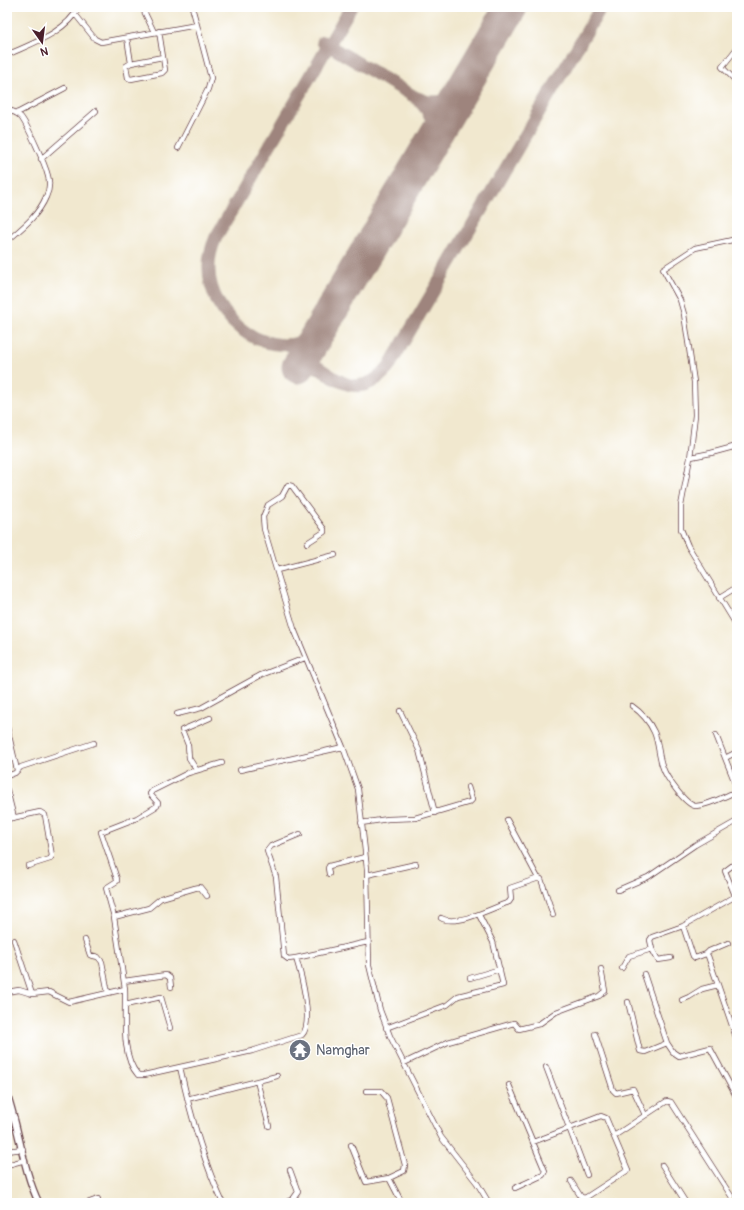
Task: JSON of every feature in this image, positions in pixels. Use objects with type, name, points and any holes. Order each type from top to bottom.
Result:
[{"type":"street","points":[[142,7],[157,32],[163,57],[165,70],[164,73],[131,79],[128,76],[126,66],[131,63],[163,57]]},
{"type":"street","points":[[178,148],[208,89],[211,78],[192,7]]},
{"type":"street","points":[[7,55],[62,27],[77,9],[98,41],[105,42],[197,25]]},
{"type":"street","points":[[127,38],[131,63]]},
{"type":"street","points":[[737,48],[722,67],[737,82]]},
{"type":"street","points":[[17,113],[65,88]]},
{"type":"street","points":[[7,110],[17,113],[24,122],[41,158],[48,180],[46,197],[31,220],[7,240]]},
{"type":"street","points":[[41,158],[96,111]]},
{"type":"street","points":[[737,239],[695,248],[663,269],[680,300],[684,314],[691,356],[695,415],[691,457],[681,506],[681,529],[688,546],[737,626]]},
{"type":"street","points":[[691,457],[711,454],[737,446]]},
{"type":"street","points":[[307,543],[324,532],[324,529],[292,486],[288,484],[282,496],[268,505],[263,517],[264,528],[294,630],[304,658],[343,747],[358,789],[366,857],[368,942],[372,982],[386,1028],[441,1137],[474,1179],[489,1203]]},
{"type":"street","points":[[277,570],[335,555]]},
{"type":"street","points":[[719,598],[737,587]]},
{"type":"street","points":[[177,714],[201,708],[261,675],[304,658]]},
{"type":"street","points":[[632,706],[645,716],[650,724],[657,738],[664,772],[689,804],[696,806],[704,804],[737,791]]},
{"type":"street","points":[[400,711],[419,750],[435,813]]},
{"type":"street","points":[[196,769],[189,758],[188,745],[182,730],[210,718]]},
{"type":"street","points":[[7,727],[17,770]]},
{"type":"street","points":[[716,735],[737,788]]},
{"type":"street","points":[[7,776],[17,770],[94,743]]},
{"type":"street","points":[[240,770],[343,747]]},
{"type":"street","points":[[725,758],[737,752]]},
{"type":"street","points":[[222,763],[196,769],[151,792],[158,803],[157,806],[137,818],[101,831],[117,880],[106,888],[114,917],[124,981],[126,1036],[129,1055],[136,1072],[142,1076],[252,1051],[298,1037],[305,1032],[307,1022],[304,990],[296,958]]},
{"type":"street","points":[[361,823],[388,819],[409,819],[471,802],[468,788]]},
{"type":"street","points":[[7,790],[14,818]]},
{"type":"street","points":[[7,819],[40,812],[46,817],[52,856],[50,859],[28,866]]},
{"type":"street","points":[[507,820],[538,878],[541,879],[553,915]]},
{"type":"street","points":[[618,890],[648,877],[695,844],[737,821]]},
{"type":"street","points":[[300,834],[272,846],[267,851],[276,877],[283,954],[288,959],[296,958],[368,942]]},
{"type":"street","points":[[329,874],[329,866],[366,857]]},
{"type":"street","points":[[671,958],[658,960],[652,949],[650,940],[652,937],[683,926],[734,897],[725,869],[737,862]]},
{"type":"street","points":[[367,875],[416,864]]},
{"type":"street","points":[[441,918],[448,921],[479,915],[509,902],[511,899],[510,888],[538,878]]},
{"type":"street","points":[[114,917],[149,908],[160,898],[195,888],[200,888],[207,896]]},
{"type":"street","points":[[386,1028],[447,1005],[458,996],[502,986],[504,981],[491,935],[479,915]]},
{"type":"street","points":[[683,926],[693,956],[696,958],[706,954],[708,951],[728,943]]},
{"type":"street","points":[[14,940],[32,994]]},
{"type":"street","points":[[85,940],[90,955],[98,957],[102,962],[108,993]]},
{"type":"street","points":[[622,968],[629,956],[652,949]]},
{"type":"street","points":[[706,954],[737,1040]]},
{"type":"street","points":[[470,978],[500,969]]},
{"type":"street","points":[[404,1063],[448,1042],[513,1024],[520,1029],[539,1024],[556,1012],[599,996],[605,991],[601,969]]},
{"type":"street","points":[[644,974],[667,1043],[673,1052],[679,1056],[712,1049],[737,1098]]},
{"type":"street","points":[[124,981],[166,975],[170,978],[172,987]]},
{"type":"street","points":[[682,1000],[693,996],[702,989],[718,985]]},
{"type":"street","points":[[7,992],[19,990],[32,994],[49,992],[69,1002],[125,989]]},
{"type":"street","points":[[125,1005],[161,997],[170,1028]]},
{"type":"street","points":[[628,1002],[640,1051],[645,1052],[667,1043]]},
{"type":"street","points":[[595,1034],[613,1090],[616,1093],[633,1089],[645,1115]]},
{"type":"street","points":[[180,1067],[187,1099],[211,1173],[224,1203]]},
{"type":"street","points":[[546,1067],[568,1129],[587,1175]]},
{"type":"street","points":[[187,1099],[276,1076]]},
{"type":"street","points":[[258,1081],[269,1126]]},
{"type":"street","points":[[509,1085],[544,1168],[544,1173],[515,1188]]},
{"type":"street","points":[[351,1145],[366,1182],[389,1178],[402,1173],[405,1168],[390,1109],[383,1093],[377,1091],[366,1091]]},
{"type":"street","points":[[7,1094],[15,1118],[32,1188],[39,1203]]},
{"type":"street","points":[[614,1136],[667,1101],[671,1102],[735,1202]]},
{"type":"street","points":[[533,1142],[603,1116],[606,1118],[627,1166],[627,1172],[585,1198],[581,1197],[571,1181]]},
{"type":"street","points":[[7,1121],[15,1118]]},
{"type":"street","points":[[7,1151],[22,1149]]},
{"type":"street","points":[[7,1165],[25,1160]]},
{"type":"street","points":[[662,1165],[686,1203]]},
{"type":"street","points":[[286,1203],[293,1199],[298,1192],[290,1170]]},
{"type":"street","points":[[389,1178],[402,1203]]},
{"type":"street","points":[[87,1203],[98,1199]]},
{"type":"taxiway","points":[[319,332],[301,342],[283,345],[264,341],[246,333],[231,320],[219,304],[211,286],[209,262],[216,237],[351,7]]},
{"type":"taxiway","points":[[304,358],[336,379],[346,384],[356,386],[366,384],[377,379],[388,368],[601,7]]},
{"type":"taxiway","points":[[323,42],[415,97],[429,102],[456,101]]},
{"type":"taxiway","points":[[417,99],[425,107],[430,116],[434,137]]},
{"type":"runway","points":[[298,367],[511,7]]},
{"type":"place","name":"Namghar","points":[[300,1050]]}]
